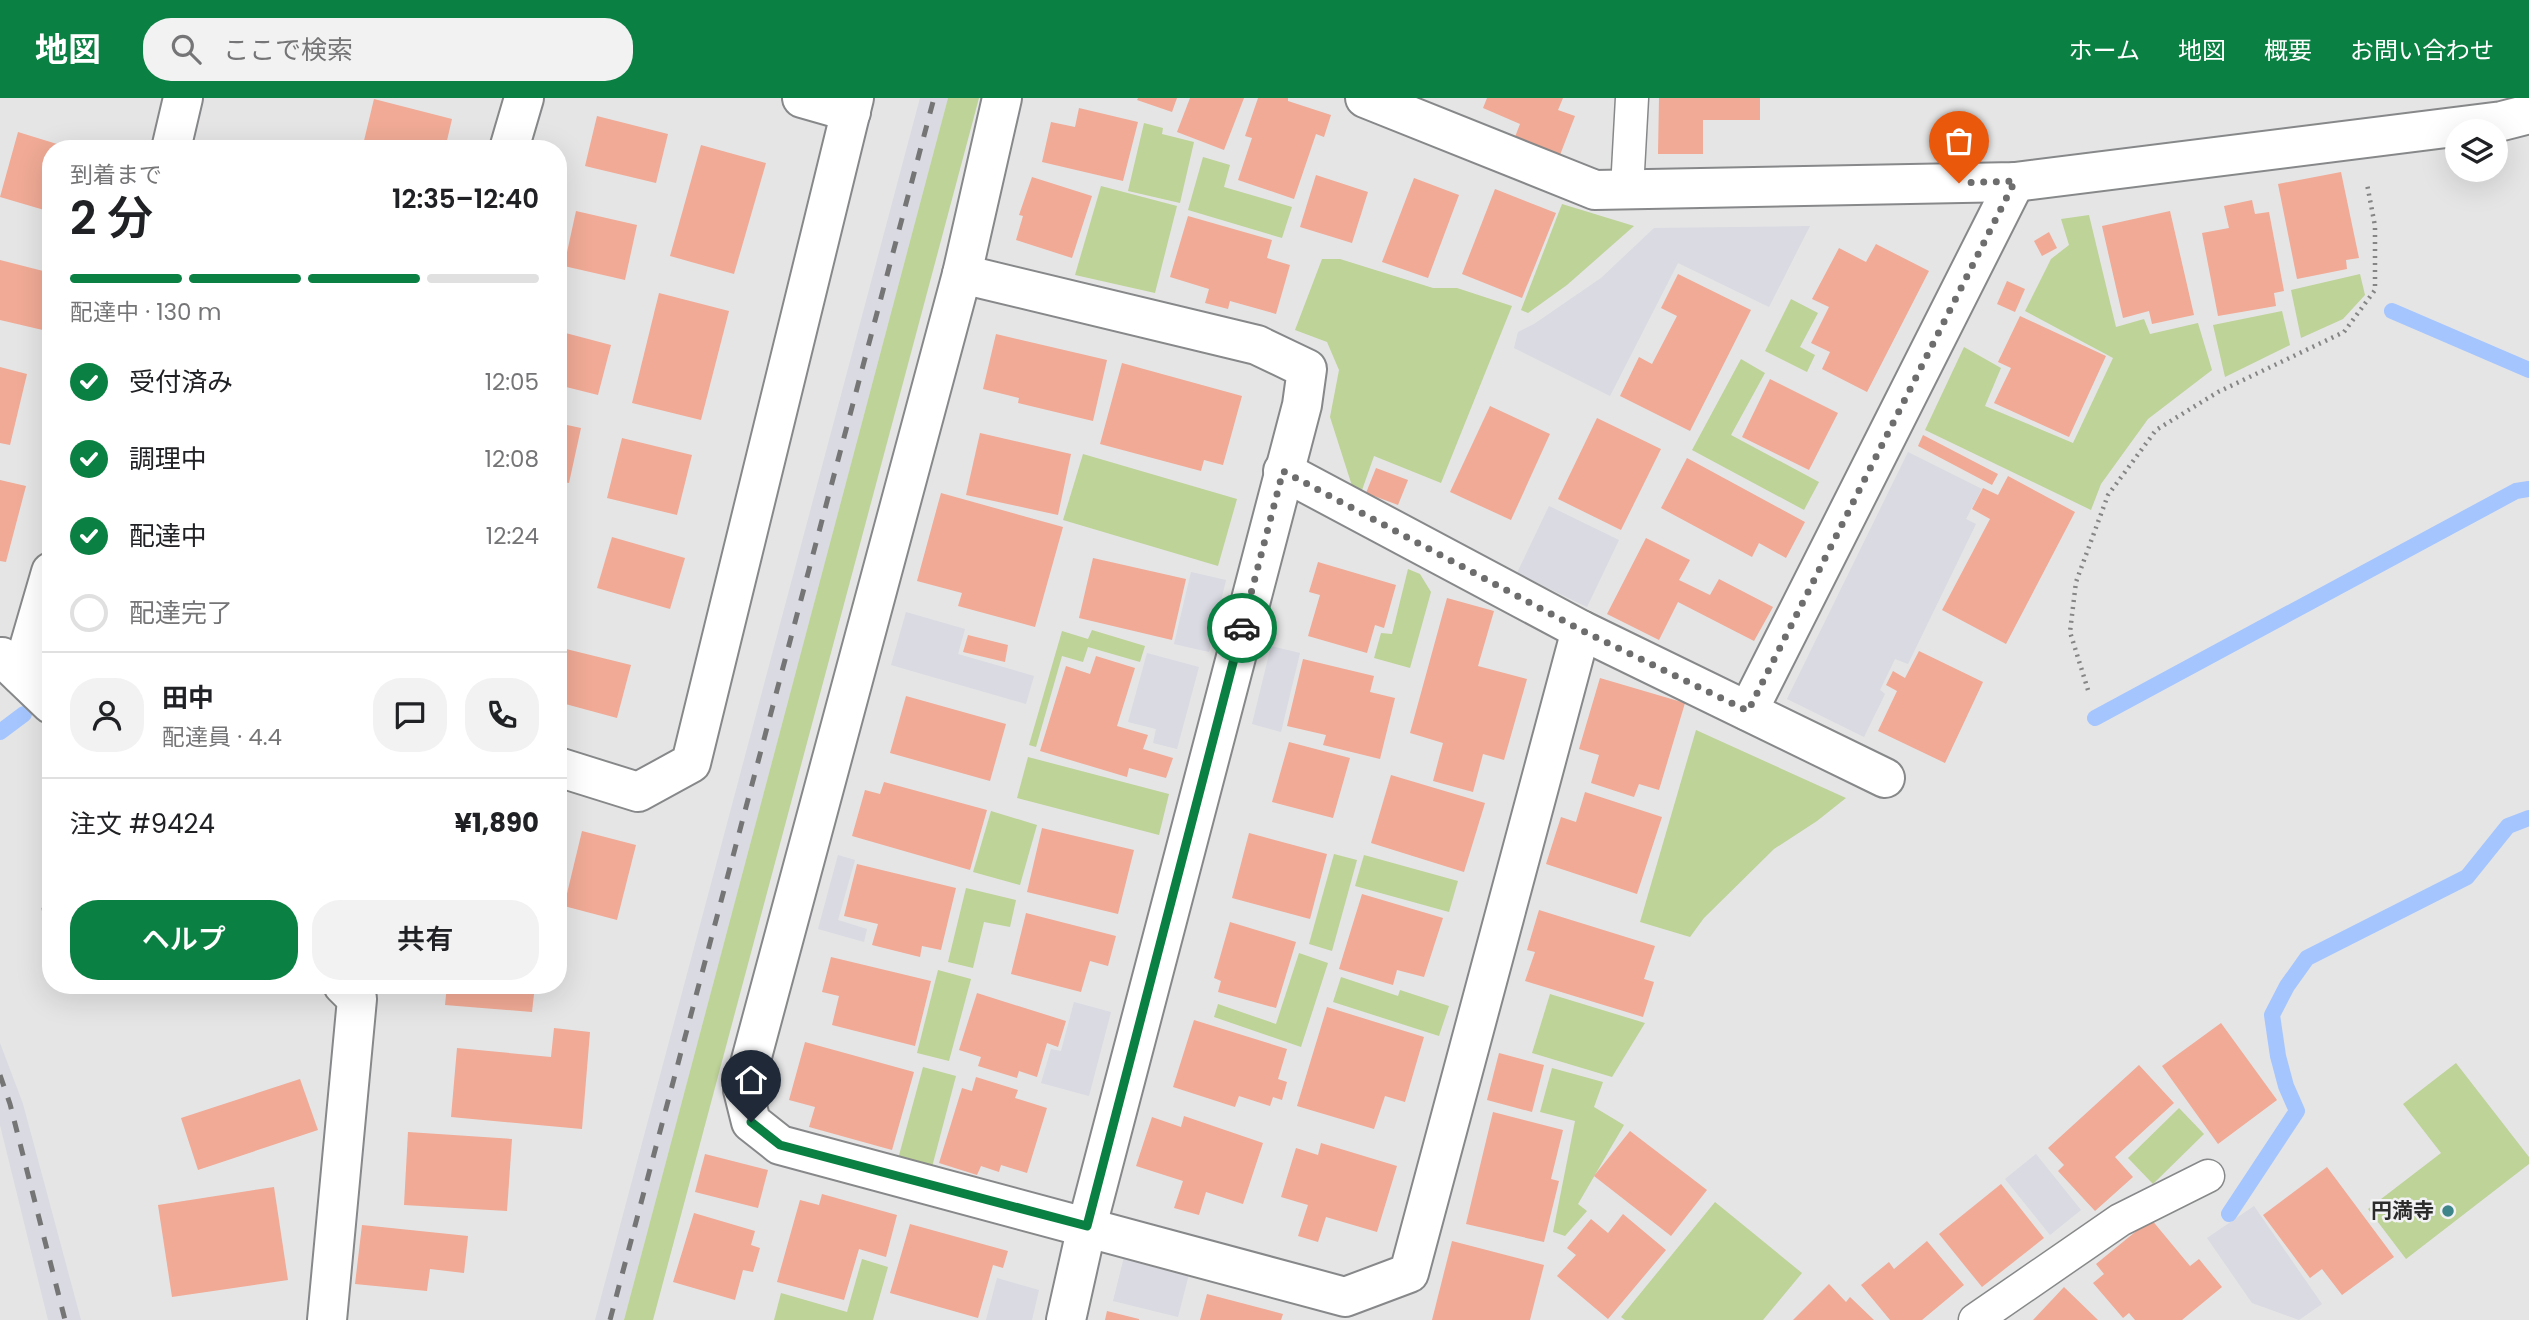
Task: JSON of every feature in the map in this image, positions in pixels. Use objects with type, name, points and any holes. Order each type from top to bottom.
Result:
[{"type":"street","points":[[173,140],[183,98]]},
{"type":"street","points":[[512,140],[524,98]]},
{"type":"street","points":[[567,770],[638,792],[691,763],[852,105],[802,98]]},
{"type":"street","points":[[1002,98],[962,274],[743,1090],[751,1122],[780,1145],[1345,1297],[1409,1273],[1581,630]]},
{"type":"street","points":[[1365,98],[1595,190],[2015,181],[2502,121],[2529,114]]},
{"type":"street","points":[[1748,711],[2015,181]]},
{"type":"street","points":[[962,274],[1257,345],[1307,369],[1302,405],[1087,1226],[1066,1320]]},
{"type":"street","points":[[1283,471],[1581,630],[1885,778]]},
{"type":"street","points":[[42,592],[10,665],[42,695]]},
{"type":"street","points":[[327,1320],[357,999],[352,994]]},
{"type":"lane","points":[[1627,190],[1632,98]]},
{"type":"lane","points":[[1975,1320],[2120,1220],[2208,1175]]},
{"type":"path","points":[[2088,690],[2070,632],[2076,582],[2108,495],[2156,430],[2218,392],[2344,332],[2375,290],[2375,226],[2358,139]]},
{"type":"shaded area","points":[[920,98],[948,98],[624,1320],[595,1320]]},
{"type":"shaded area","points":[[1810,226],[1769,307],[1678,263],[1610,396],[1514,348],[1518,332],[1601,278],[1654,228]]},
{"type":"shaded area","points":[[1908,452],[1982,489],[1966,519],[1976,524],[1908,664],[1895,659],[1880,690],[1885,694],[1864,737],[1787,699]]},
{"type":"shaded area","points":[[1549,506],[1619,540],[1587,607],[1517,573]]},
{"type":"shaded area","points":[[1191,572],[1226,580],[1209,652],[1174,644]]},
{"type":"shaded area","points":[[906,612],[965,629],[958,654],[1034,676],[1026,704],[891,665]]},
{"type":"shaded area","points":[[1271,646],[1300,653],[1281,732],[1252,724]]},
{"type":"shaded area","points":[[1147,653],[1199,667],[1177,749],[1153,743],[1156,729],[1128,722]]},
{"type":"shaded area","points":[[838,855],[855,860],[838,920],[867,929],[864,942],[818,929]]},
{"type":"shaded area","points":[[1074,1002],[1111,1012],[1089,1096],[1041,1083],[1051,1049],[1061,1051]]},
{"type":"shaded area","points":[[0,1043],[23,1104],[81,1320],[48,1320],[0,1125]]},
{"type":"shaded area","points":[[2036,1154],[2081,1210],[2050,1235],[2005,1179]]},
{"type":"shaded area","points":[[2254,1206],[2322,1304],[2299,1320],[2252,1303],[2207,1238]]},
{"type":"shaded area","points":[[1124,1257],[1189,1274],[1178,1317],[1113,1301]]},
{"type":"shaded area","points":[[997,1278],[1039,1290],[1032,1320],[986,1320]]},
{"type":"green space","points":[[948,98],[979,98],[653,1320],[624,1320]]},
{"type":"green space","points":[[1144,123],[1163,128],[1162,134],[1194,142],[1180,203],[1128,191]]},
{"type":"green space","points":[[1203,157],[1230,165],[1224,187],[1292,207],[1282,238],[1188,210]]},
{"type":"green space","points":[[1101,186],[1177,206],[1155,293],[1075,275]]},
{"type":"green space","points":[[1562,204],[1634,226],[1567,285],[1528,313],[1521,310]]},
{"type":"green space","points":[[2089,215],[2116,327],[2144,319],[2150,334],[2198,323],[2212,370],[2148,419],[2101,484],[2091,510],[1925,430],[1964,347],[2001,368],[1985,406],[2073,443],[2113,358],[2025,311],[2051,259],[2069,245],[2061,219]]},
{"type":"green space","points":[[1322,259],[1340,259],[1433,288],[1457,288],[1512,306],[1441,483],[1374,456],[1361,493],[1353,489],[1330,417],[1339,370],[1327,342],[1295,330]]},
{"type":"green space","points":[[2360,274],[2365,295],[2343,319],[2301,338],[2291,290]]},
{"type":"green space","points":[[1791,299],[1818,313],[1800,347],[1815,355],[1807,372],[1765,351]]},
{"type":"green space","points":[[2282,311],[2290,345],[2225,377],[2213,325]]},
{"type":"green space","points":[[1741,359],[1765,373],[1731,435],[1819,482],[1804,510],[1692,450]]},
{"type":"green space","points":[[1083,454],[1237,499],[1218,566],[1063,520]]},
{"type":"green space","points":[[1408,569],[1420,574],[1431,592],[1410,668],[1374,658],[1381,633],[1392,634]]},
{"type":"green space","points":[[1092,630],[1145,646],[1140,662],[1088,647],[1083,662],[1062,656],[1036,747],[1029,745],[1062,631],[1088,639]]},
{"type":"green space","points":[[1696,730],[1846,798],[1774,849],[1704,918],[1690,937],[1640,922]]},
{"type":"green space","points":[[1028,757],[1169,794],[1159,835],[1017,798]]},
{"type":"green space","points":[[991,811],[1037,825],[1020,885],[973,872]]},
{"type":"green space","points":[[1334,854],[1357,860],[1332,951],[1309,944]]},
{"type":"green space","points":[[1364,855],[1458,881],[1449,912],[1355,886]]},
{"type":"green space","points":[[966,888],[1016,900],[1010,927],[984,922],[973,968],[948,962]]},
{"type":"green space","points":[[1299,953],[1328,963],[1301,1047],[1214,1017],[1218,1004],[1276,1024]]},
{"type":"green space","points":[[938,970],[971,979],[949,1061],[917,1053]]},
{"type":"green space","points":[[1341,977],[1398,996],[1400,990],[1449,1006],[1439,1036],[1333,1002]]},
{"type":"green space","points":[[1550,994],[1645,1023],[1612,1077],[1532,1053]]},
{"type":"green space","points":[[2456,1063],[2529,1157],[2529,1164],[2406,1259],[2368,1209],[2441,1153],[2403,1104]]},
{"type":"green space","points":[[923,1067],[956,1076],[932,1167],[898,1159]]},
{"type":"green space","points":[[1552,1068],[1603,1082],[1594,1107],[1624,1125],[1578,1204],[1587,1211],[1565,1236],[1553,1232],[1575,1121],[1540,1112]]},
{"type":"green space","points":[[2179,1108],[2204,1134],[2153,1184],[2128,1158]]},
{"type":"green space","points":[[1715,1202],[1802,1273],[1763,1320],[1625,1320],[1621,1317]]},
{"type":"green space","points":[[862,1259],[888,1267],[873,1320],[774,1320],[781,1293],[847,1312]]},
{"type":"building","points":[[1177,98],[1172,112],[1137,100]]},
{"type":"building","points":[[1190,98],[1244,98],[1224,150],[1177,132]]},
{"type":"building","points":[[1258,98],[1288,98],[1288,101],[1331,115],[1324,137],[1316,134],[1294,199],[1238,180],[1252,138],[1245,136]]},
{"type":"building","points":[[1487,98],[1563,98],[1558,110],[1575,116],[1560,155],[1515,137],[1520,124],[1483,108]]},
{"type":"building","points":[[1659,98],[1760,98],[1760,120],[1703,120],[1703,154],[1658,154]]},
{"type":"building","points":[[374,99],[452,119],[447,140],[364,140]]},
{"type":"building","points":[[1079,108],[1138,122],[1123,181],[1042,162],[1051,122],[1075,127]]},
{"type":"building","points":[[597,116],[668,134],[656,183],[585,166]]},
{"type":"building","points":[[18,132],[44,140],[42,209],[0,197]]},
{"type":"building","points":[[701,145],[766,163],[734,274],[670,256]]},
{"type":"building","points":[[2341,172],[2359,258],[2346,260],[2347,269],[2297,279],[2278,184]]},
{"type":"building","points":[[1316,175],[1368,192],[1352,243],[1300,227]]},
{"type":"building","points":[[1032,177],[1092,196],[1072,258],[1016,240],[1023,216],[1019,215]]},
{"type":"building","points":[[1414,178],[1459,195],[1428,278],[1382,262]]},
{"type":"building","points":[[1495,189],[1556,213],[1522,298],[1462,274]]},
{"type":"building","points":[[2252,200],[2255,214],[2269,212],[2284,291],[2274,293],[2276,306],[2218,316],[2202,233],[2229,228],[2224,206]]},
{"type":"building","points":[[576,211],[637,225],[625,280],[567,267],[567,252]]},
{"type":"building","points":[[2170,211],[2194,315],[2152,324],[2149,311],[2123,318],[2102,226]]},
{"type":"building","points":[[1188,216],[1272,240],[1267,258],[1290,265],[1276,314],[1230,301],[1228,309],[1205,303],[1209,289],[1170,277]]},
{"type":"building","points":[[2049,232],[2057,248],[2042,256],[2034,241]]},
{"type":"building","points":[[1876,244],[1929,271],[1867,392],[1822,369],[1830,352],[1811,343],[1829,307],[1812,299],[1839,248],[1866,262]]},
{"type":"building","points":[[0,260],[42,271],[42,330],[0,320]]},
{"type":"building","points":[[1678,274],[1751,310],[1690,431],[1620,396],[1639,357],[1652,364],[1677,316],[1661,308]]},
{"type":"building","points":[[2007,281],[2025,289],[2015,312],[1997,304]]},
{"type":"building","points":[[659,293],[729,311],[701,420],[632,403]]},
{"type":"building","points":[[2020,316],[2106,356],[2069,437],[1994,403],[2011,368],[1998,362]]},
{"type":"building","points":[[567,333],[611,345],[598,395],[567,387]]},
{"type":"building","points":[[996,334],[1107,360],[1093,421],[1018,403],[1019,398],[983,389]]},
{"type":"building","points":[[1122,363],[1242,396],[1223,465],[1204,460],[1201,471],[1100,444]]},
{"type":"building","points":[[0,367],[27,374],[10,445],[0,443]]},
{"type":"building","points":[[1770,379],[1838,413],[1809,470],[1742,437]]},
{"type":"building","points":[[1490,406],[1550,434],[1511,520],[1450,492]]},
{"type":"building","points":[[1597,418],[1661,449],[1621,530],[1558,499]]},
{"type":"building","points":[[567,425],[581,428],[567,483]]},
{"type":"building","points":[[980,433],[1071,454],[1058,515],[966,495]]},
{"type":"building","points":[[1923,435],[1998,474],[1992,485],[1918,446]]},
{"type":"building","points":[[622,438],[692,455],[677,515],[607,498]]},
{"type":"building","points":[[1687,458],[1805,522],[1786,558],[1759,543],[1752,557],[1661,508]]},
{"type":"building","points":[[1376,468],[1408,480],[1398,505],[1366,493]]},
{"type":"building","points":[[2008,476],[2075,512],[2006,644],[1942,610],[1990,519],[1972,509],[1983,488],[1998,495]]},
{"type":"building","points":[[0,480],[26,486],[6,562],[0,561]]},
{"type":"building","points":[[941,493],[1063,527],[1035,627],[958,606],[962,593],[917,581]]},
{"type":"building","points":[[612,537],[685,558],[670,609],[597,588]]},
{"type":"building","points":[[1646,538],[1690,560],[1679,580],[1710,595],[1719,579],[1773,607],[1754,641],[1678,602],[1659,640],[1607,614]]},
{"type":"building","points":[[1093,558],[1186,579],[1172,640],[1079,618]]},
{"type":"building","points":[[1318,562],[1396,585],[1384,628],[1375,625],[1367,653],[1308,636],[1320,595],[1309,592]]},
{"type":"building","points":[[1447,598],[1494,611],[1478,666],[1527,679],[1504,760],[1483,754],[1473,792],[1433,781],[1443,743],[1410,733]]},
{"type":"building","points":[[968,635],[1008,645],[1005,662],[963,652]]},
{"type":"building","points":[[567,649],[631,665],[617,718],[567,704]]},
{"type":"building","points":[[1919,651],[1983,682],[1945,763],[1878,731],[1897,691],[1886,685],[1893,671],[1905,678]]},
{"type":"building","points":[[1096,656],[1135,668],[1117,726],[1148,735],[1143,749],[1173,758],[1166,778],[1129,768],[1127,777],[1040,751],[1066,666],[1090,674]]},
{"type":"building","points":[[1303,659],[1374,676],[1370,692],[1395,698],[1380,759],[1323,745],[1326,735],[1287,726]]},
{"type":"building","points":[[1600,678],[1685,703],[1659,790],[1639,784],[1634,797],[1591,783],[1599,755],[1579,749]]},
{"type":"building","points":[[906,696],[1006,724],[990,781],[890,753]]},
{"type":"building","points":[[1289,742],[1350,758],[1333,818],[1272,802]]},
{"type":"building","points":[[1391,775],[1485,803],[1464,872],[1371,843]]},
{"type":"building","points":[[884,782],[987,810],[970,870],[852,836],[865,790],[880,794]]},
{"type":"building","points":[[1585,792],[1662,817],[1637,894],[1546,864],[1561,817],[1576,822]]},
{"type":"building","points":[[1042,828],[1134,850],[1118,914],[1027,892]]},
{"type":"building","points":[[582,831],[636,845],[617,920],[567,907],[567,894]]},
{"type":"building","points":[[1249,833],[1327,854],[1310,919],[1232,898]]},
{"type":"building","points":[[857,864],[956,888],[941,950],[922,946],[920,957],[872,945],[878,924],[844,916]]},
{"type":"building","points":[[1362,894],[1443,918],[1424,977],[1397,970],[1393,985],[1339,969]]},
{"type":"building","points":[[1539,910],[1655,946],[1644,979],[1654,982],[1643,1017],[1525,981],[1535,952],[1527,950]]},
{"type":"building","points":[[1026,913],[1116,936],[1108,966],[1090,961],[1081,992],[1011,974]]},
{"type":"building","points":[[1230,922],[1296,942],[1276,1008],[1218,992],[1221,981],[1214,978]]},
{"type":"building","points":[[831,957],[931,981],[915,1046],[832,1025],[839,996],[822,992]]},
{"type":"building","points":[[977,993],[1066,1021],[1058,1047],[1047,1043],[1037,1077],[1019,1071],[1017,1078],[978,1066],[981,1057],[959,1050]]},
{"type":"building","points":[[446,994],[534,994],[532,1012],[445,1005]]},
{"type":"building","points":[[1327,1007],[1424,1037],[1405,1102],[1385,1096],[1374,1129],[1297,1106]]},
{"type":"building","points":[[1194,1020],[1287,1049],[1278,1079],[1287,1082],[1282,1100],[1273,1097],[1270,1106],[1239,1096],[1235,1107],[1173,1087]]},
{"type":"building","points":[[2221,1023],[2277,1100],[2218,1144],[2162,1066]]},
{"type":"building","points":[[554,1028],[590,1032],[582,1129],[451,1117],[457,1048],[551,1057]]},
{"type":"building","points":[[805,1042],[914,1072],[892,1150],[809,1127],[815,1107],[789,1100]]},
{"type":"building","points":[[1499,1053],[1544,1065],[1532,1112],[1487,1100]]},
{"type":"building","points":[[2139,1065],[2174,1103],[2115,1157],[2133,1177],[2095,1211],[2058,1171],[2064,1165],[2048,1148]]},
{"type":"building","points":[[976,1077],[1018,1090],[1015,1098],[1047,1108],[1027,1173],[1001,1165],[999,1172],[981,1166],[977,1175],[939,1163],[962,1088],[972,1091]]},
{"type":"building","points":[[300,1079],[318,1130],[198,1170],[181,1118]]},
{"type":"building","points":[[1493,1112],[1563,1130],[1551,1179],[1559,1181],[1544,1242],[1466,1224]]},
{"type":"building","points":[[1184,1116],[1263,1143],[1243,1204],[1206,1192],[1199,1215],[1174,1208],[1183,1181],[1136,1166],[1152,1117],[1181,1127]]},
{"type":"building","points":[[1630,1131],[1707,1190],[1671,1236],[1594,1176]]},
{"type":"building","points":[[408,1132],[512,1139],[507,1211],[404,1205]]},
{"type":"building","points":[[1321,1143],[1397,1166],[1377,1232],[1326,1217],[1318,1242],[1298,1236],[1308,1205],[1281,1197],[1296,1148],[1318,1155]]},
{"type":"building","points":[[705,1154],[768,1170],[758,1208],[695,1192]]},
{"type":"building","points":[[2327,1167],[2394,1257],[2342,1295],[2322,1269],[2310,1278],[2263,1215]]},
{"type":"building","points":[[2001,1184],[2044,1238],[1982,1287],[1939,1234]]},
{"type":"building","points":[[274,1187],[288,1280],[172,1297],[158,1205]]},
{"type":"building","points":[[822,1194],[897,1215],[886,1257],[859,1249],[844,1300],[777,1282],[800,1200],[819,1205]]},
{"type":"building","points":[[694,1213],[755,1231],[751,1245],[760,1248],[753,1272],[743,1270],[735,1300],[673,1282]]},
{"type":"building","points":[[1623,1214],[1666,1250],[1608,1319],[1557,1276],[1576,1255],[1567,1248],[1591,1219],[1608,1233]]},
{"type":"building","points":[[2151,1219],[2190,1266],[2199,1259],[2222,1287],[2182,1320],[2135,1320],[2129,1313],[2123,1318],[2093,1283],[2104,1274],[2096,1264]]},
{"type":"building","points":[[910,1224],[1008,1251],[1003,1268],[993,1265],[978,1318],[890,1293]]},
{"type":"building","points":[[362,1225],[468,1236],[464,1273],[430,1269],[427,1291],[355,1284]]},
{"type":"building","points":[[1452,1241],[1544,1265],[1530,1320],[1432,1320]]},
{"type":"building","points":[[1927,1241],[1964,1285],[1922,1320],[1890,1320],[1861,1285],[1889,1262],[1894,1269]]},
{"type":"building","points":[[1829,1284],[1846,1302],[1850,1297],[1874,1320],[1793,1320]]},
{"type":"building","points":[[2064,1287],[2098,1320],[2033,1320]]},
{"type":"building","points":[[1207,1294],[1283,1314],[1281,1320],[1200,1320]]},
{"type":"building","points":[[1107,1311],[1139,1319],[1139,1320],[1105,1320]]},
{"type":"waterway","points":[[2392,311],[2529,370]]},
{"type":"waterway","points":[[2095,718],[2516,491],[2529,489]]},
{"type":"waterway","points":[[0,732],[24,714]]},
{"type":"waterway","points":[[2229,1214],[2297,1111],[2286,1086],[2278,1056],[2272,1015],[2287,986],[2307,958],[2467,877],[2508,826],[2529,818]]},
{"type":"railway","points":[[610,1320],[934,98]]},
{"type":"railway","points":[[0,1075],[10,1104],[65,1320]]},
{"type":"way so far","points":[[1242,628],[1283,471],[1581,630],[1748,711],[2015,181],[1959,183]]},
{"type":"place","name":"円満寺","points":[[2448,1211]]},
{"type":"route","points":[[751,1122],[780,1145],[1087,1226],[1242,628]]}]
